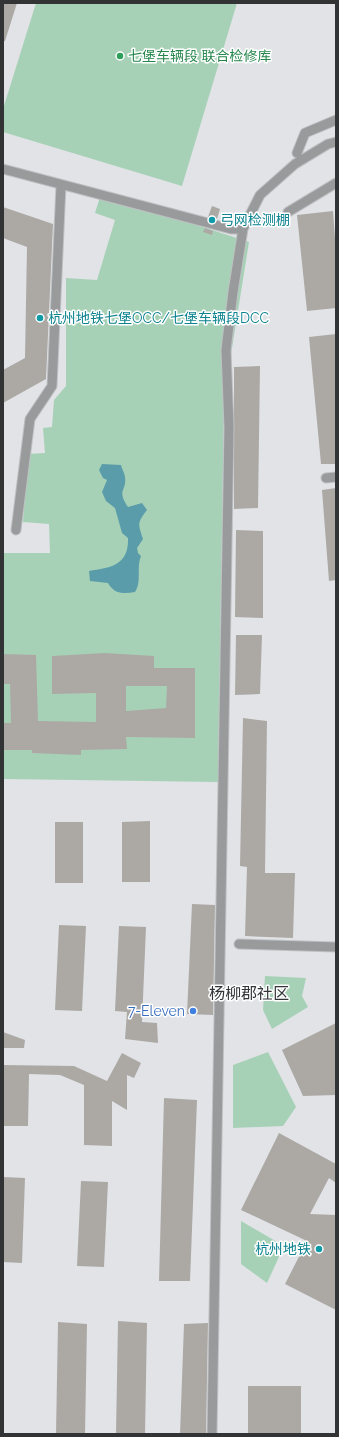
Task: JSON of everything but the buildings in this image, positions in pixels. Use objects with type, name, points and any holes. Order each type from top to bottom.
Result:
[{"type":"street","points":[[297,153],[305,133],[336,120]]},
{"type":"street","points":[[212,1434],[229,427],[226,350],[243,229],[260,195],[295,164],[328,144],[336,142]]},
{"type":"street","points":[[3,169],[231,229],[243,229]]},
{"type":"street","points":[[288,212],[336,183]]},
{"type":"street","points":[[16,530],[30,419],[52,386],[61,185]]},
{"type":"street","points":[[326,478],[336,477]]},
{"type":"street","points":[[239,944],[336,947]]},
{"type":"green space","name":"七堡车辆段 联合检修库","points":[[36,3],[237,3],[182,186],[3,132],[3,109]]},
{"type":"green space","points":[[101,194],[249,242],[224,398],[218,782],[3,779],[3,553],[50,553],[49,524],[23,522],[28,454],[45,453],[43,428],[52,427],[54,400],[66,386],[66,278],[97,280],[115,220],[95,213]]},
{"type":"green space","points":[[265,976],[306,978],[302,996],[308,1007],[272,1029],[263,1010]]},
{"type":"green space","points":[[268,1052],[296,1107],[283,1126],[233,1128],[233,1065]]},
{"type":"green space","points":[[241,1221],[284,1246],[267,1283],[241,1264]]},
{"type":"water","points":[[102,464],[121,465],[125,474],[125,485],[122,494],[128,507],[142,503],[147,510],[141,518],[139,524],[143,539],[137,548],[138,553],[141,556],[138,584],[135,592],[119,592],[110,587],[108,583],[90,581],[89,571],[117,564],[122,560],[128,547],[128,538],[122,533],[115,508],[106,501],[102,492],[107,480],[103,478],[99,470]]},
{"type":"place","name":"七堡车辆段 联合检修库","points":[[120,56]]},
{"type":"place","name":"弓网检测棚","points":[[212,220]]},
{"type":"place","name":"杭州地铁七堡OCC/七堡车辆段DCC","points":[[40,318]]},
{"type":"place","name":"7-Eleven","points":[[193,1011]]},
{"type":"place","name":"杭州地铁","points":[[319,1249]]},
{"type":"district","name":"杨柳郡社区","points":[[249,993]]}]
